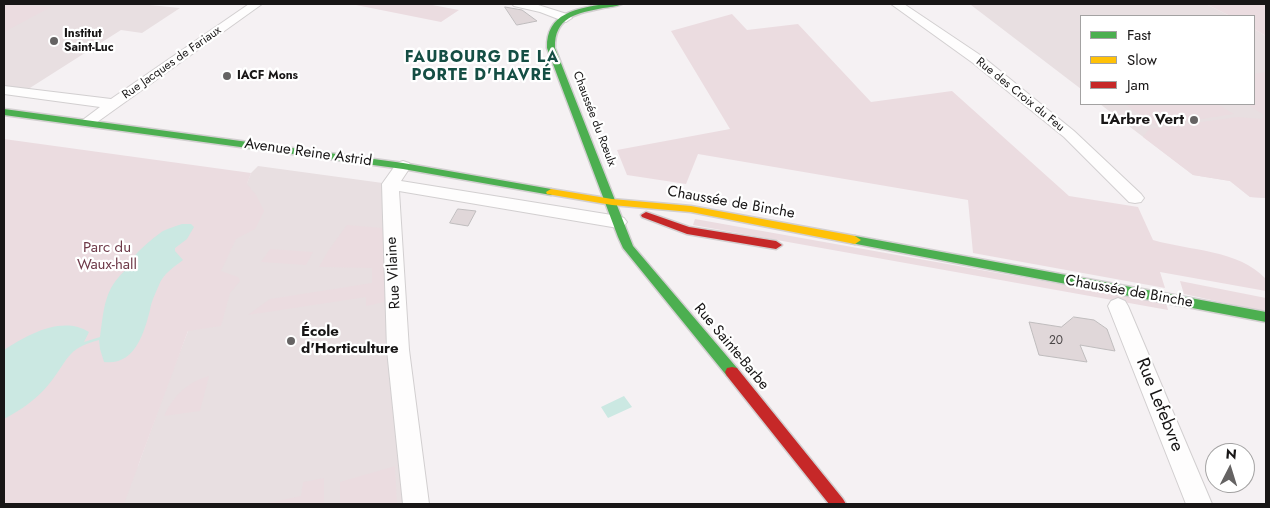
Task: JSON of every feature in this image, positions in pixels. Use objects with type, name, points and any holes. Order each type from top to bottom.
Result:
[{"type":"main road","points":[[566,18],[618,4]]},
{"type":"main road","name":"Chaussée du Rœulx","points":[[566,18],[559,21],[550,32],[550,45],[612,202]]},
{"type":"main road","name":"Avenue Reine Astrid","points":[[4,112],[403,166],[612,202]]},
{"type":"main road","name":"Rue Sainte-Barbe","points":[[612,202],[629,248],[765,411],[838,504]]},
{"type":"main road","name":"Chaussée de Binche","points":[[612,202],[687,230],[784,246]]},
{"type":"main road","name":"Chaussée de Binche","points":[[612,202],[691,209],[1266,317]]},
{"type":"street","name":"Rue Jacques de Fariaux","points":[[88,122],[256,4]]},
{"type":"street","points":[[518,4],[544,9],[566,18]]},
{"type":"street","name":"Rue des Croix du Feu","points":[[897,4],[978,60],[1074,138],[1134,198]]},
{"type":"street","points":[[4,90],[113,104]]},
{"type":"street","points":[[403,166],[390,184],[618,222]]},
{"type":"street","name":"Rue Vilaine","points":[[390,184],[398,350],[416,504]]},
{"type":"street","name":"Rue Lefebvre","points":[[1121,306],[1199,504]]},
{"type":"shaded area","name":"Institut Saint-Luc","points":[[4,4],[139,4],[180,8],[142,33],[121,30],[22,93],[4,90]]},
{"type":"shaded area","name":"L'Arbre Vert","points":[[1206,4],[1228,15],[1080,15],[1080,88],[971,5]]},
{"type":"shaded area","name":"L'Arbre Vert","points":[[1255,30],[1266,36],[1266,198],[1250,197],[1230,181],[1193,175],[1101,105],[1255,105]]},
{"type":"shaded area","name":"École d'Horticulture","points":[[258,166],[390,184],[398,350],[416,504],[39,504],[138,466],[173,369],[251,173]]},
{"type":"shaded area","points":[[182,224],[191,224],[194,227],[187,239],[175,248],[175,251],[183,260],[163,277],[152,300],[141,338],[131,353],[115,362],[104,362],[99,340],[80,347],[69,356],[39,395],[23,408],[4,419],[4,350],[23,338],[56,326],[79,327],[89,332],[84,342],[100,337],[106,300],[109,291],[119,276],[127,269],[136,254],[148,243],[163,231]]},
{"type":"shaded area","points":[[624,396],[632,407],[608,418],[601,407]]},
{"type":"green space","points":[[4,4],[51,7],[4,32]]},
{"type":"green space","points":[[351,4],[427,4],[459,10],[441,22]]},
{"type":"green space","points":[[1206,4],[1266,4],[1266,36],[1255,30],[1255,15],[1228,15]]},
{"type":"green space","points":[[732,14],[747,30],[798,24],[871,102],[952,91],[1069,196],[1138,207],[1153,240],[1213,252],[1242,262],[1255,269],[1266,279],[1266,291],[1160,272],[1165,288],[973,253],[968,200],[698,154],[686,184],[627,175],[617,150],[730,129],[671,31]]},
{"type":"green space","name":"L'Arbre Vert","points":[[1266,72],[1266,198],[1250,197],[1230,181],[1193,175],[1143,137],[1149,129],[1238,117],[1262,119],[1264,115],[1249,105],[1255,105],[1255,74]]},
{"type":"green space","points":[[1126,105],[1219,105],[1234,114],[1156,126]]},
{"type":"green space","name":"Parc du Waux-hall","points":[[4,139],[251,173],[247,184],[256,195],[264,211],[255,229],[236,239],[221,271],[238,277],[240,281],[230,293],[221,326],[188,331],[124,504],[4,504]]},
{"type":"green space","points":[[695,219],[1166,303],[1168,310],[693,225]]},
{"type":"green space","points":[[347,225],[383,228],[385,302],[366,306],[366,297],[248,315],[270,299],[372,283],[372,268],[319,267]]},
{"type":"green space","points":[[270,249],[313,252],[306,265],[261,262]]},
{"type":"green space","points":[[1180,281],[1266,298],[1266,312],[1184,294]]},
{"type":"green space","points":[[209,376],[200,411],[164,416],[176,397],[187,386]]},
{"type":"green space","points":[[395,466],[397,504],[340,504],[340,482]]},
{"type":"green space","points":[[324,478],[324,504],[262,504],[301,496],[303,482]]},
{"type":"building","points":[[505,7],[522,10],[537,21],[517,25]]},
{"type":"building","points":[[458,209],[476,211],[468,226],[450,223]]},
{"type":"building","points":[[1074,317],[1094,320],[1107,329],[1115,351],[1080,345],[1087,362],[1039,355],[1029,322],[1061,327]]},
{"type":"traffic: fast","points":[[618,4],[584,10],[562,19],[555,26],[551,36],[551,48],[623,237],[629,248],[732,372]]},
{"type":"traffic: fast","points":[[4,112],[403,166],[551,192]]},
{"type":"traffic: fast","points":[[855,240],[1266,317]]},
{"type":"traffic: slow","points":[[551,192],[612,202],[691,209],[855,240]]},
{"type":"traffic: jam","points":[[646,215],[687,230],[776,245]]},
{"type":"traffic: jam","points":[[732,372],[838,504]]},
{"type":"place","name":"Institut Saint-Luc","points":[[54,41]]},
{"type":"place","name":"IACF Mons","points":[[227,76]]},
{"type":"place","name":"L'Arbre Vert","points":[[1194,120]]},
{"type":"place","name":"École d'Horticulture","points":[[291,341]]},
{"type":"district","name":"FAUBOURG DE LA PORTE D'HAVRÉ","points":[[482,67]]}]
